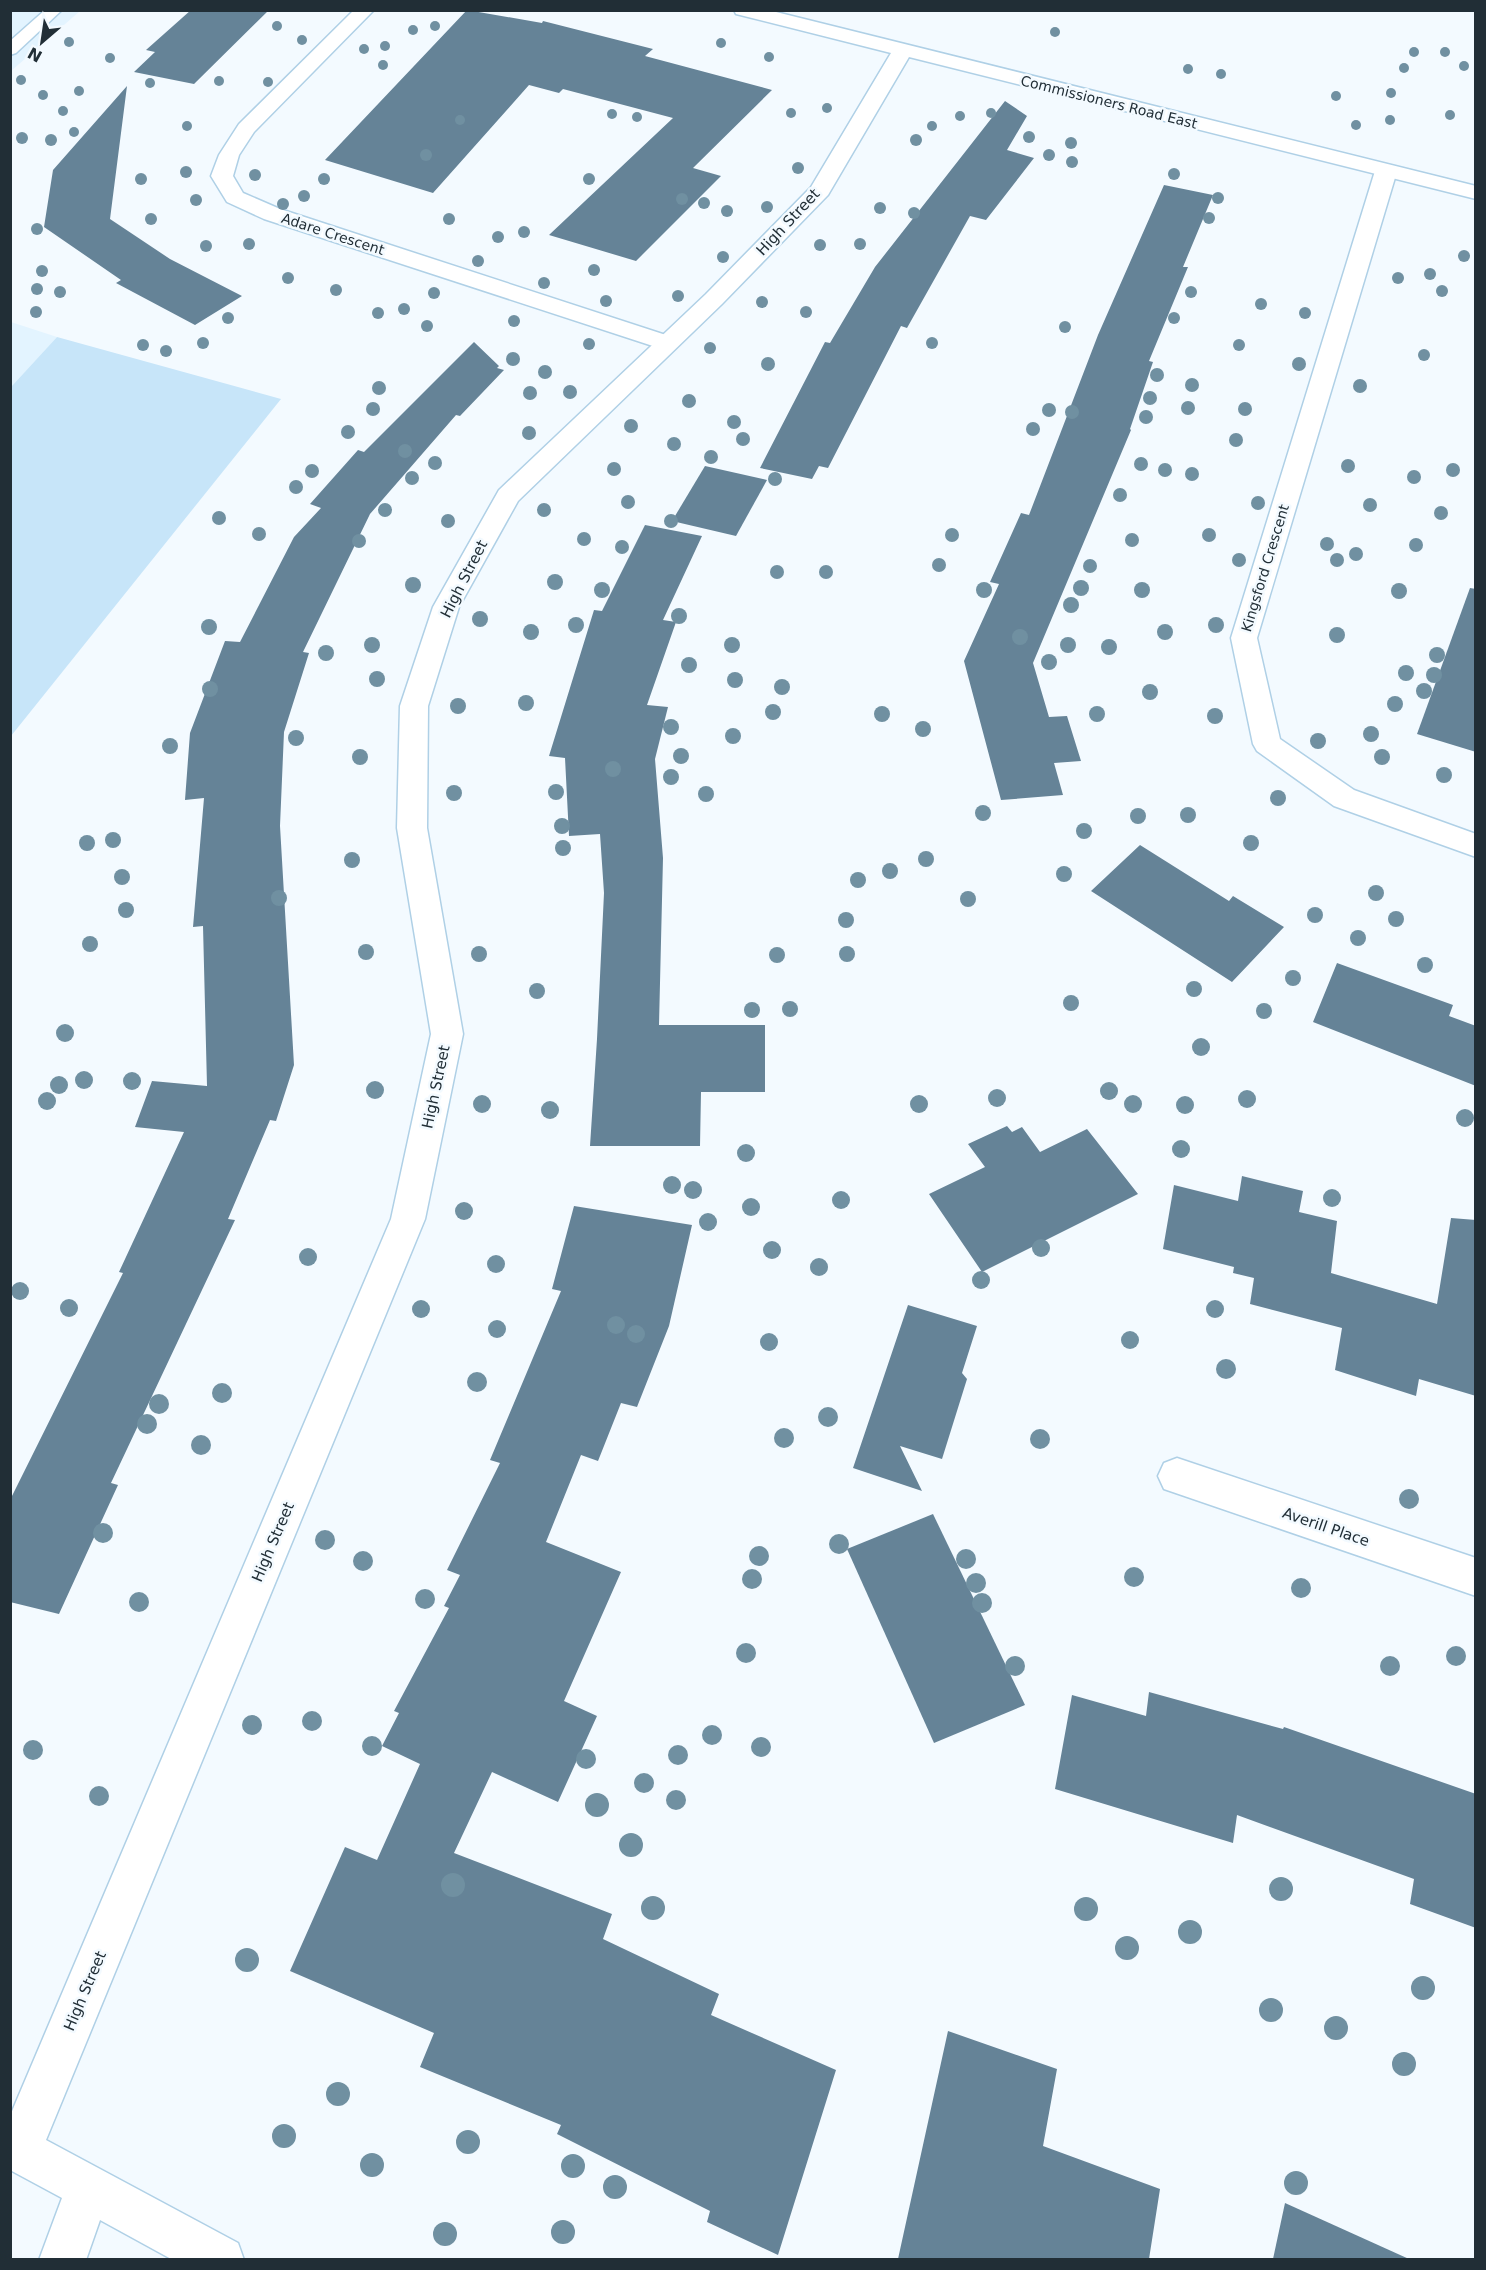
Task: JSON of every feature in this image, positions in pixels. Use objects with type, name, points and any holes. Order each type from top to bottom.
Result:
[{"type":"street","name":"Adare Crescent","points":[[365,10],[246,128],[229,155],[222,176],[235,196],[272,214],[667,343]]},
{"type":"street","name":"Commissioners Road East","points":[[743,10],[1476,193]]},
{"type":"street","name":"High Street","points":[[15,2148],[408,1219],[447,1034],[412,828],[414,706],[446,607],[508,496],[745,269],[820,190],[903,50]]},
{"type":"street","name":"Kingsford Crescent","points":[[1386,171],[1244,638],[1267,744],[1344,798],[1476,846]]},
{"type":"street","name":"Averill Place","points":[[1177,1476],[1476,1577]]},
{"type":"street","points":[[15,2148],[221,2259]]},
{"type":"street","points":[[62,2259],[89,2188]]},
{"type":"lane","points":[[10,50],[55,10]]},
{"type":"shaded area","points":[[11,11],[80,11],[11,71]]},
{"type":"shaded area","points":[[11,322],[57,337],[11,387]]},
{"type":"shaded area","points":[[57,337],[281,399],[11,736],[11,387]]},
{"type":"building","points":[[191,10],[269,10],[194,84],[134,72],[155,52],[146,50]]},
{"type":"building","points":[[467,10],[542,23],[543,21],[653,49],[645,56],[772,90],[693,168],[721,176],[636,261],[549,235],[673,118],[563,89],[559,93],[529,85],[433,193],[325,160]]},
{"type":"building","points":[[127,86],[110,219],[170,259],[242,296],[195,325],[116,283],[121,280],[44,227],[53,170]]},
{"type":"building","points":[[1005,101],[1027,116],[1007,150],[1034,158],[986,220],[970,216],[907,328],[901,326],[828,468],[819,466],[812,479],[760,468],[825,342],[830,343],[875,267]]},
{"type":"building","points":[[1164,185],[1213,195],[1183,267],[1188,267],[1149,361],[1153,362],[1131,430],[1033,663],[1049,717],[1067,716],[1081,761],[1054,763],[1063,795],[1001,800],[964,661],[999,584],[990,582],[1021,513],[1029,515],[1098,335]]},
{"type":"building","points":[[474,342],[499,366],[497,368],[504,370],[460,416],[456,415],[370,514],[303,652],[309,653],[284,732],[280,826],[294,1065],[276,1121],[270,1120],[228,1219],[235,1220],[111,1483],[118,1485],[59,1614],[10,1602],[10,1500],[123,1273],[119,1272],[184,1132],[135,1127],[152,1081],[207,1086],[203,926],[193,927],[204,798],[185,800],[190,733],[225,641],[240,642],[294,537],[321,508],[310,504],[358,450],[364,452]]},
{"type":"building","points":[[705,466],[767,480],[736,536],[672,521]]},
{"type":"building","points":[[645,525],[702,536],[663,620],[676,622],[647,705],[668,707],[655,759],[663,858],[659,1025],[765,1025],[765,1092],[701,1092],[700,1146],[590,1146],[604,893],[600,834],[569,836],[565,758],[549,756],[594,610],[602,611]]},
{"type":"building","points":[[1470,588],[1476,589],[1476,752],[1417,734]]},
{"type":"building","points":[[1140,845],[1229,901],[1233,896],[1284,927],[1232,982],[1091,891]]},
{"type":"building","points":[[1337,963],[1453,1005],[1449,1016],[1476,1026],[1476,1086],[1313,1022]]},
{"type":"building","points":[[1007,1126],[1012,1132],[1022,1127],[1040,1152],[1087,1129],[1138,1194],[982,1272],[929,1194],[985,1167],[968,1144]]},
{"type":"building","points":[[1242,1176],[1303,1191],[1299,1212],[1337,1221],[1331,1273],[1437,1304],[1451,1218],[1476,1220],[1476,1396],[1419,1379],[1416,1396],[1335,1370],[1342,1328],[1250,1304],[1254,1278],[1233,1273],[1234,1267],[1163,1249],[1174,1185],[1238,1201]]},
{"type":"building","points":[[574,1206],[692,1225],[669,1326],[637,1407],[621,1403],[598,1461],[581,1455],[546,1542],[621,1572],[564,1701],[597,1716],[558,1802],[492,1772],[454,1853],[612,1914],[603,1939],[719,1994],[711,2015],[836,2070],[778,2255],[707,2222],[710,2211],[557,2134],[561,2125],[420,2067],[434,2033],[290,1971],[345,1847],[377,1860],[420,1764],[382,1746],[399,1713],[394,1711],[449,1608],[444,1606],[460,1575],[447,1570],[500,1463],[490,1460],[561,1291],[552,1289]]},
{"type":"building","points":[[908,1305],[977,1326],[962,1373],[967,1379],[942,1459],[900,1446],[922,1491],[853,1468]]},
{"type":"building","points":[[933,1514],[1025,1705],[934,1743],[847,1549]]},
{"type":"building","points":[[1149,1692],[1283,1729],[1284,1727],[1476,1794],[1476,1928],[1410,1904],[1414,1879],[1237,1815],[1233,1843],[1055,1789],[1072,1695],[1146,1716]]},
{"type":"building","points":[[948,2031],[1057,2069],[1043,2146],[1160,2189],[1149,2259],[898,2259]]},
{"type":"building","points":[[1285,2203],[1409,2259],[1273,2259]]}]
